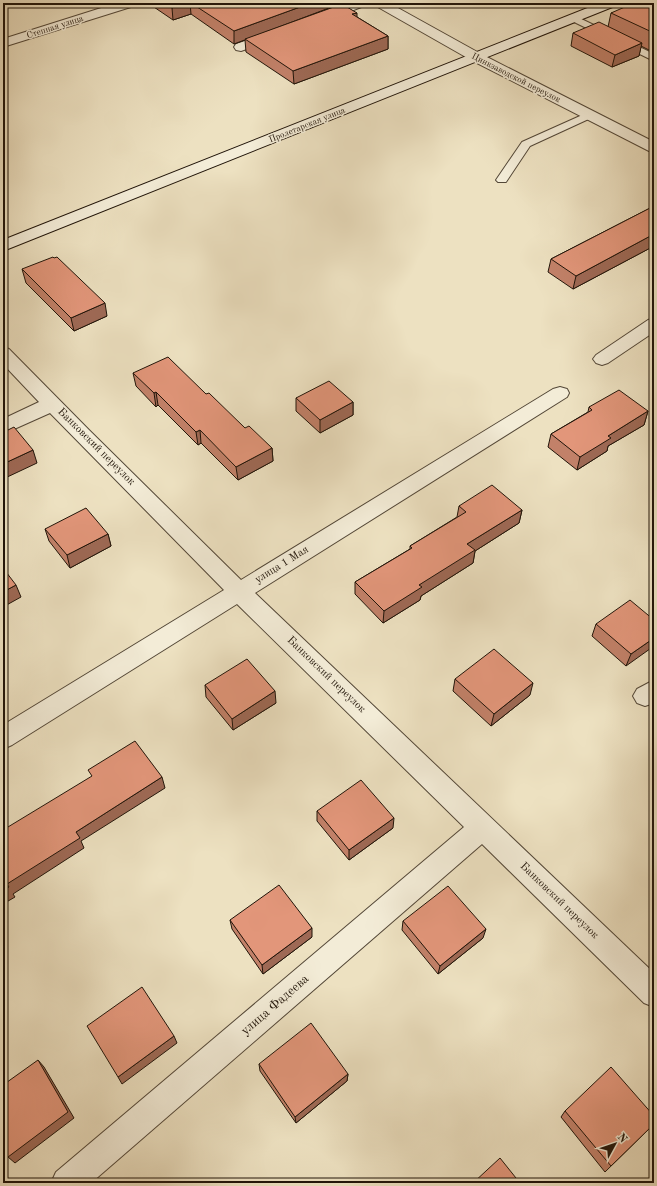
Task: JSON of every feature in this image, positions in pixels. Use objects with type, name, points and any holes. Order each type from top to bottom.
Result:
[{"type":"street","points":[[308,22],[360,3]]},
{"type":"street","name":"Цинкзаводской переулок","points":[[380,3],[476,57],[654,148]]},
{"type":"street","name":"Пролетарская улица","points":[[3,246],[611,3]]},
{"type":"street","name":"Степная улица","points":[[3,44],[125,4]]},
{"type":"street","points":[[241,48],[286,31]]},
{"type":"street","points":[[602,359],[654,324]]},
{"type":"street","name":"Банковский переулок","points":[[3,353],[240,592],[654,993]]},
{"type":"street","name":"улица 1 Мая","points":[[3,738],[560,393]]},
{"type":"street","points":[[3,427],[52,404]]},
{"type":"street","name":"улица Фадеева","points":[[67,1183],[483,827]]},
{"type":"lane","points":[[573,18],[654,58]]},
{"type":"lane","points":[[502,180],[526,144],[589,115]]},
{"type":"building","points":[[164,3],[187,3],[172,8]]},
{"type":"building","points":[[191,3],[311,3],[234,31]]},
{"type":"building","points":[[634,3],[654,3],[654,33],[611,13]]},
{"type":"building","points":[[342,4],[357,13],[352,14],[388,36],[293,71],[245,39]]},
{"type":"building","points":[[599,22],[642,43],[615,55],[573,33]]},
{"type":"building","points":[[654,206],[654,234],[576,276],[551,259]]},
{"type":"building","points":[[53,257],[57,257],[105,303],[71,318],[22,269]]},
{"type":"building","points":[[168,357],[206,394],[209,393],[245,428],[249,426],[272,448],[236,467],[200,430],[196,432],[156,392],[154,393],[133,373]]},
{"type":"building","points":[[329,381],[353,402],[320,420],[296,398]]},
{"type":"building","points":[[619,390],[648,411],[608,436],[611,438],[580,457],[551,434],[592,410],[589,407]]},
{"type":"building","points":[[3,424],[8,430],[14,427],[33,450],[3,464]]},
{"type":"building","points":[[492,485],[522,510],[467,544],[475,550],[419,585],[422,587],[384,611],[355,582],[412,548],[410,546],[466,512],[459,506]]},
{"type":"building","points":[[86,508],[108,534],[67,555],[45,529]]},
{"type":"building","points":[[3,568],[16,585],[3,592]]},
{"type":"building","points":[[630,600],[654,620],[654,638],[631,654],[596,624]]},
{"type":"building","points":[[494,649],[533,683],[494,714],[455,679]]},
{"type":"building","points":[[247,659],[275,691],[232,719],[205,685]]},
{"type":"building","points":[[135,741],[162,777],[76,832],[80,838],[7,884],[9,887],[3,891],[3,830],[92,776],[88,770]]},
{"type":"building","points":[[361,780],[394,818],[349,850],[317,811]]},
{"type":"building","points":[[279,885],[312,928],[262,965],[230,920]]},
{"type":"building","points":[[448,886],[486,929],[440,966],[403,921]]},
{"type":"building","points":[[142,987],[174,1036],[118,1077],[87,1026]]},
{"type":"building","points":[[311,1023],[348,1074],[295,1117],[259,1064]]},
{"type":"building","points":[[38,1060],[68,1112],[8,1157],[3,1147],[3,1085]]},
{"type":"building","points":[[611,1067],[654,1116],[654,1124],[611,1166],[565,1111]]},
{"type":"building","points":[[500,1158],[520,1183],[473,1183]]}]
